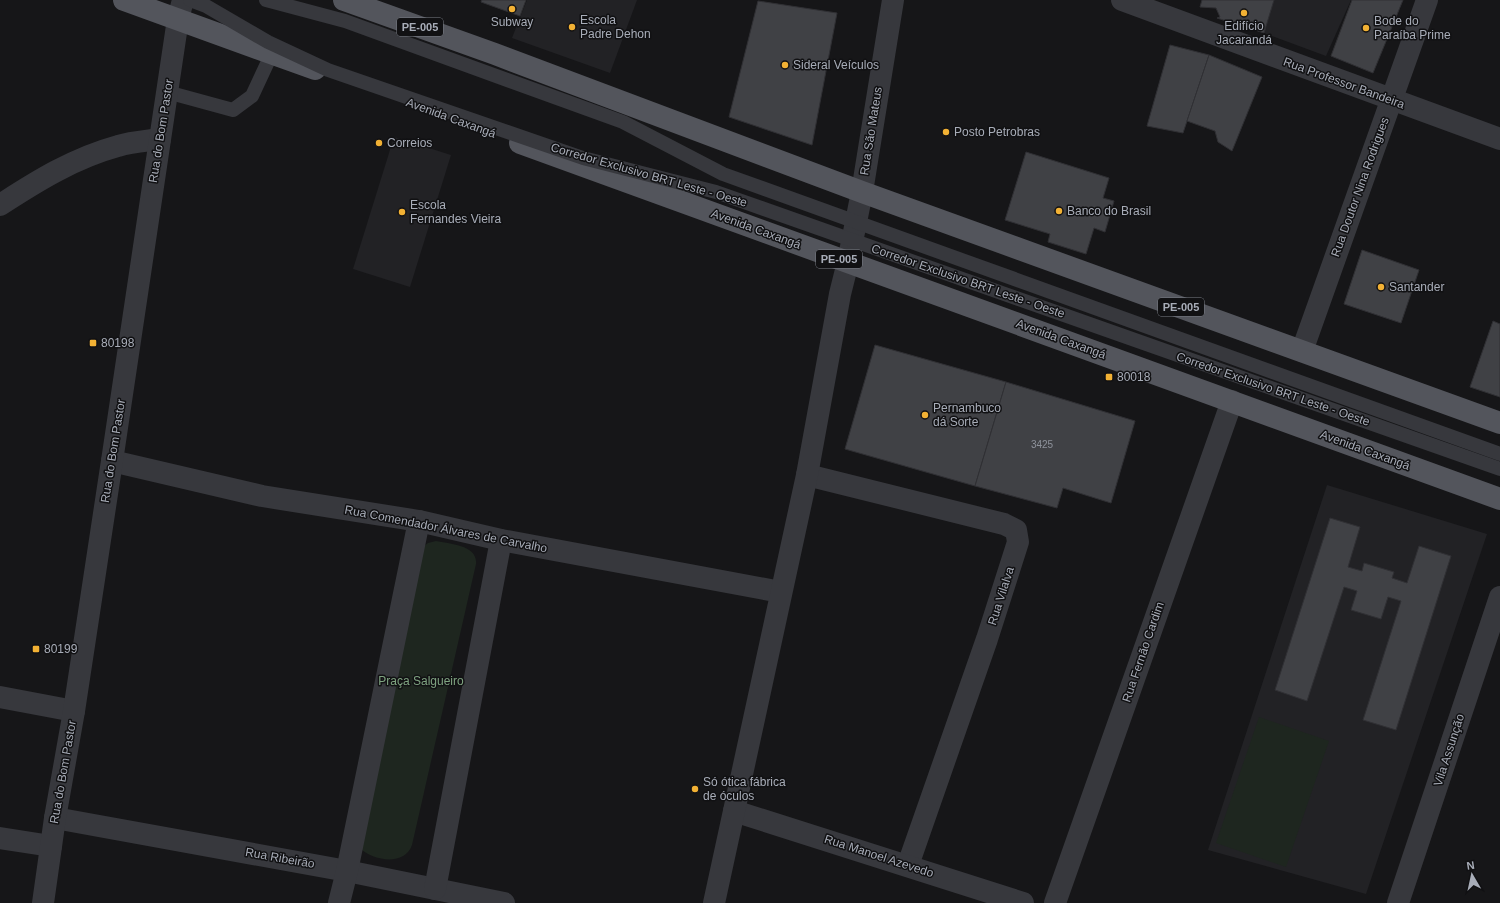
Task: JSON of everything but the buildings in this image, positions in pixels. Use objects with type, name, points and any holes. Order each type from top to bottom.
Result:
[{"type":"main road","name":"Avenida Caxangá","points":[[124,0],[180,9],[272,53],[1500,499]]},
{"type":"main road","name":"PE-005","points":[[350,1],[862,192],[1500,423]]},
{"type":"street","name":"Rua São Mateus","points":[[714,903],[807,475],[840,294],[862,192],[893,0]]},
{"type":"street","name":"Rua Professor Bandeira","points":[[1122,0],[1165,8],[1391,100],[1500,139]]},
{"type":"street","name":"Rua Doutor Nina Rodrigues","points":[[1302,351],[1427,0]]},
{"type":"street","name":"Rua do Bom Pastor","points":[[43,903],[55,818],[74,711],[180,9]]},
{"type":"street","points":[[0,205],[42,178],[79,159],[118,146],[160,139]]},
{"type":"street","name":"Rua Fernão Cardim","points":[[1055,903],[1232,401]]},
{"type":"street","name":"Rua Comendador Álvares de Carvalho","points":[[112,461],[262,496],[419,521],[501,540],[781,592]]},
{"type":"street","name":"Rua Vilalva","points":[[807,475],[1004,524],[1016,530],[1018,542],[987,639],[908,866]]},
{"type":"street","points":[[339,903],[347,871],[419,521]]},
{"type":"street","points":[[435,889],[501,540]]},
{"type":"street","name":"Vila Assunção","points":[[1398,903],[1500,597]]},
{"type":"street","points":[[0,697],[74,711]]},
{"type":"street","name":"Rua Manoel Azevedo","points":[[734,811],[1022,903]]},
{"type":"street","name":"Rua Ribeirão","points":[[55,818],[347,871],[504,903]]},
{"type":"street","points":[[0,838],[51,846]]},
{"type":"lane","name":"Corredor Exclusivo BRT Leste - Oeste","points":[[190,0],[206,6],[268,42],[328,70],[583,158],[716,192],[1500,469]]},
{"type":"lane","name":"Corredor Exclusivo BRT Leste - Oeste","points":[[266,0],[345,21],[615,120],[723,174],[1500,454]]},
{"type":"lane","points":[[167,92],[233,110],[252,96],[272,53]]},
{"type":"shaded area","name":"Escola Padre Dehon","points":[[527,0],[637,0],[610,73],[512,38]]},
{"type":"shaded area","points":[[1274,0],[1351,0],[1326,56],[1264,33]]},
{"type":"shaded area","name":"Escola Fernandes Vieira","points":[[394,137],[451,155],[410,287],[353,269]]},
{"type":"shaded area","points":[[1327,485],[1487,534],[1366,894],[1208,850]]},
{"type":"green space","name":"Praça Salgueiro","points":[[436,541],[462,546],[468,549],[473,553],[476,564],[412,845],[408,852],[403,856],[396,859],[381,859],[361,849],[424,546],[428,543]]},
{"type":"green space","points":[[1259,717],[1329,741],[1286,867],[1216,843]]},
{"type":"place","name":"Subway","points":[[512,9]]},
{"type":"place","name":"Edifício Jacarandá","points":[[1244,13]]},
{"type":"place","name":"Escola Padre Dehon","points":[[572,27]]},
{"type":"place","name":"Bode do Paraíba Prime","points":[[1366,28]]},
{"type":"place","name":"Sideral Veículos","points":[[785,65]]},
{"type":"place","name":"Posto Petrobras","points":[[946,132]]},
{"type":"place","name":"Correios","points":[[379,143]]},
{"type":"place","name":"Banco do Brasil","points":[[1059,211]]},
{"type":"place","name":"Escola Fernandes Vieira","points":[[402,212]]},
{"type":"place","name":"Santander","points":[[1381,287]]},
{"type":"place","name":"80198","points":[[93,343]]},
{"type":"place","name":"80018","points":[[1109,377]]},
{"type":"place","name":"Pernambuco dá Sorte","points":[[925,415]]},
{"type":"place","name":"80199","points":[[36,649]]},
{"type":"place","name":"Só ótica fábrica de óculos","points":[[695,789]]}]
